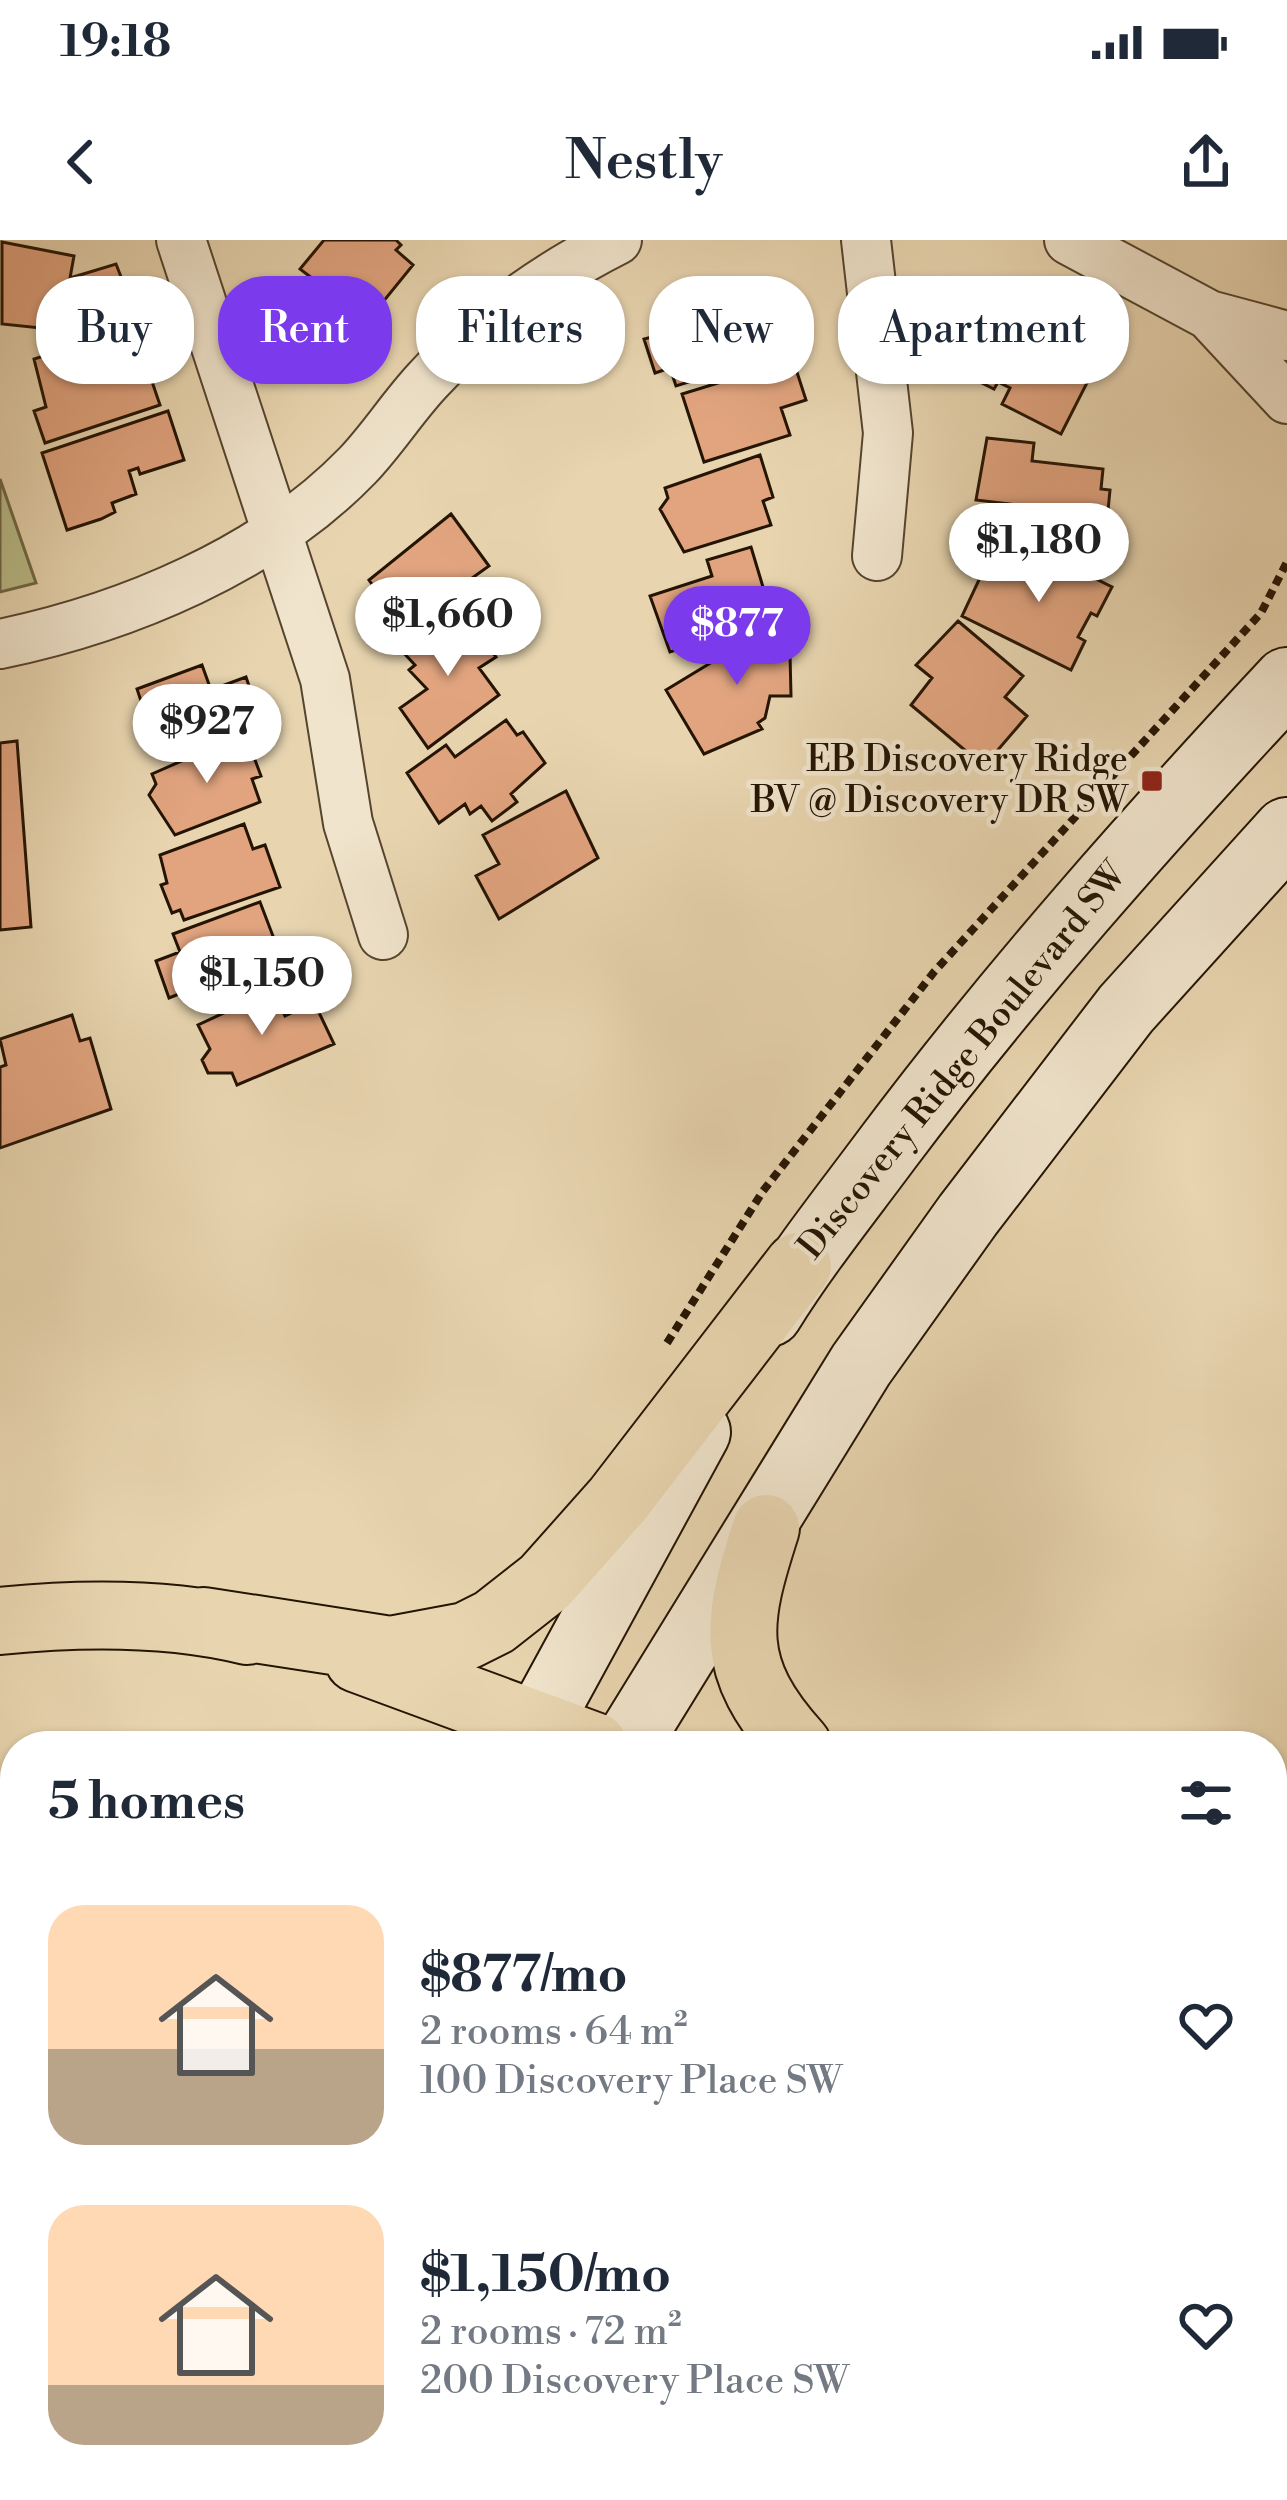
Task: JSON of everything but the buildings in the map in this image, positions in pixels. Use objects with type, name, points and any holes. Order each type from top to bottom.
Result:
[{"type":"highway","points":[[0,1621],[52,1616],[204,1621],[391,1650],[466,1636],[494,1622],[545,1582],[617,1501],[798,1266]]},
{"type":"highway","points":[[766,1528],[741,1607],[742,1641],[767,1704],[787,1731]]},
{"type":"highway","points":[[204,1621],[349,1656],[536,1731]]},
{"type":"street","points":[[181,240],[325,679],[348,823],[383,935]]},
{"type":"street","points":[[0,644],[153,595],[278,532],[357,466],[426,382],[509,303],[616,240]]},
{"type":"street","points":[[866,240],[888,434],[877,556]]},
{"type":"street","points":[[1069,240],[1208,315],[1287,336]]},
{"type":"street","points":[[1208,315],[1287,398]]},
{"type":"street","name":"Discovery Ridge Boulevard SW","points":[[556,1731],[662,1490],[798,1266],[948,1068],[1108,877],[1287,681]]},
{"type":"street","points":[[636,1731],[766,1528],[861,1365],[1042,1113],[1213,908],[1287,831]]},
{"type":"green space","points":[[0,479],[36,583],[0,592]]},
{"type":"place","name":"EB Discovery Ridge BV @ Discovery DR SW","points":[[1152,781]]}]
